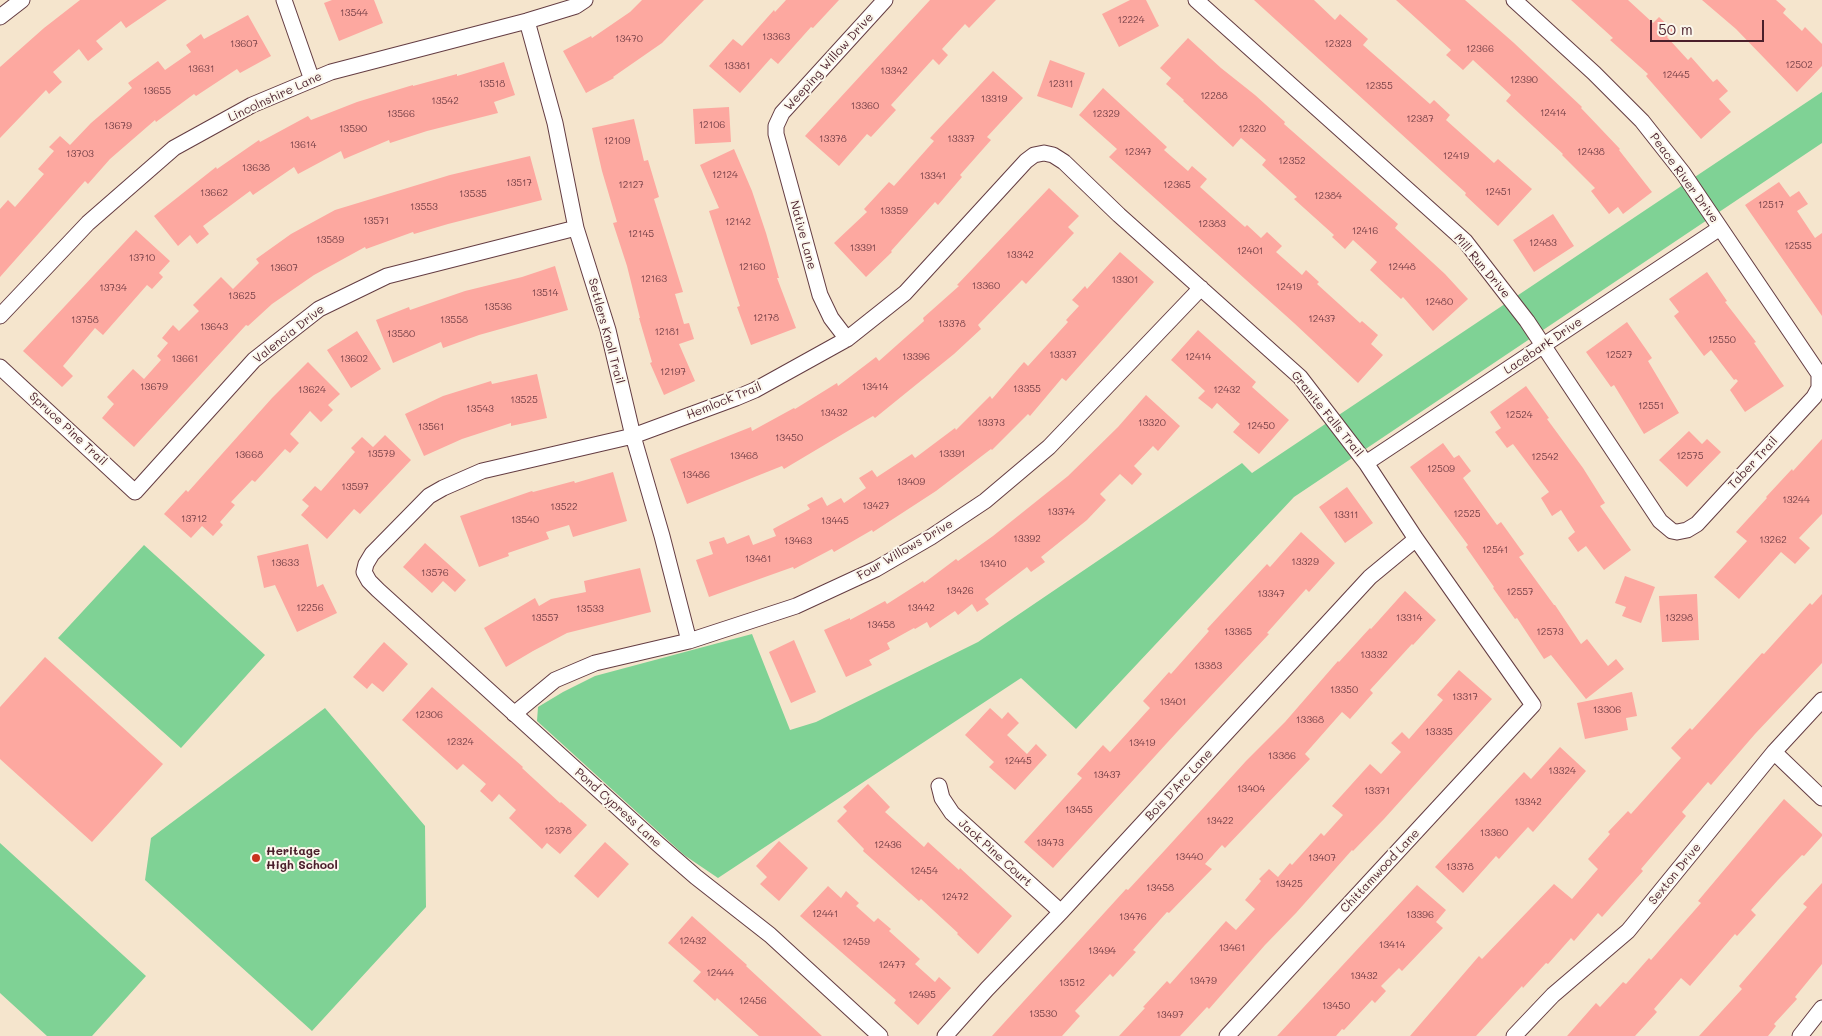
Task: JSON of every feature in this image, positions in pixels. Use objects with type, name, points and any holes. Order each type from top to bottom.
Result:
[{"type":"street","points":[[0,17],[22,0]]},
{"type":"street","points":[[284,0],[312,80]]},
{"type":"street","name":"Lincolnshire Lane","points":[[0,316],[88,223],[174,148],[252,105],[331,72],[527,21],[576,6],[585,0]]},
{"type":"street","name":"Weeping Willow Drive","points":[[776,126],[782,113],[885,0]]},
{"type":"street","name":"Mill Run Drive","points":[[1196,0],[1465,241],[1527,320],[1660,520],[1672,531],[1677,532]]},
{"type":"street","name":"Peace River Drive","points":[[1514,0],[1642,121],[1683,173],[1819,374],[1820,383]]},
{"type":"street","name":"Settlers Knoll Trail","points":[[527,21],[555,123],[576,228],[608,330],[633,436],[662,536],[689,641]]},
{"type":"street","name":"Native Lane","points":[[776,126],[776,134],[820,295],[831,318],[846,338]]},
{"type":"street","name":"Hemlock Trail","points":[[364,572],[372,554],[429,496],[443,488],[482,471],[633,436],[756,390],[846,338],[904,292],[1026,161],[1034,155],[1044,153]]},
{"type":"street","name":"Granite Falls Trail","points":[[1044,153],[1053,155],[1064,162],[1119,215],[1300,377],[1366,463],[1416,539],[1533,706]]},
{"type":"street","name":"Valencia Drive","points":[[135,492],[254,360],[319,308],[387,276],[576,228]]},
{"type":"street","name":"Lacebark Drive","points":[[1366,463],[1720,228]]},
{"type":"street","name":"Four Willows Drive","points":[[514,714],[555,680],[595,663],[689,641],[796,606],[876,569],[931,537],[985,501],[1049,447],[1201,288]]},
{"type":"street","name":"Spruce Pine Trail","points":[[0,367],[135,492]]},
{"type":"street","name":"Taber Trail","points":[[1677,532],[1692,528],[1697,524],[1814,397],[1820,383]]},
{"type":"street","name":"Bois D'Arc Lane","points":[[945,1036],[987,988],[1061,912],[1370,577],[1416,539]]},
{"type":"street","name":"Pond Cypress Lane","points":[[364,572],[369,582],[658,844],[770,936],[880,1036]]},
{"type":"street","name":"Sexton Drive","points":[[1514,1036],[1552,995],[1628,931],[1774,752],[1822,700]]},
{"type":"street","name":"Chittamwood Lane","points":[[1227,1036],[1533,706]]},
{"type":"street","points":[[1774,752],[1822,798]]},
{"type":"street","name":"Jack Pine Court","points":[[939,786],[942,798],[952,813],[1061,912]]},
{"type":"street","points":[[1800,1036],[1822,1008]]},
{"type":"green space","points":[[1822,92],[1822,143],[1294,497],[1076,729],[1021,678],[718,878],[684,855],[537,721],[538,707],[595,676],[752,634],[790,730],[816,722],[978,642],[1242,463],[1252,473]]},
{"type":"green space","points":[[144,545],[265,655],[181,748],[58,638]]},
{"type":"green space","points":[[325,708],[425,826],[426,907],[312,1031],[145,880],[151,838]]},
{"type":"green space","points":[[0,843],[146,976],[92,1036],[47,1036],[0,993]]},
{"type":"building","points":[[80,0],[167,0],[126,28],[121,21],[96,41],[103,49],[88,61],[79,49],[53,72],[62,82],[49,94],[46,90],[0,138],[0,67],[44,28]]},
{"type":"building","points":[[332,0],[374,0],[383,23],[339,41],[324,3]]},
{"type":"building","points":[[642,0],[704,0],[662,43],[614,78],[586,93],[563,51],[591,36],[592,38],[630,12]]},
{"type":"building","points":[[786,0],[839,0],[813,28],[811,27],[778,64],[771,58],[740,93],[709,66],[733,39],[742,46],[774,10],[775,12]]},
{"type":"building","points":[[930,0],[996,0],[969,28],[965,24],[942,49],[948,55],[939,65],[933,59],[891,105],[896,110],[871,137],[867,134],[839,166],[805,136]]},
{"type":"building","points":[[1130,0],[1146,0],[1159,26],[1119,47],[1102,14]]},
{"type":"building","points":[[1254,0],[1314,0],[1335,20],[1340,14],[1368,39],[1363,45],[1430,104],[1434,100],[1450,115],[1446,120],[1494,163],[1498,159],[1532,189],[1498,226],[1465,195],[1466,193]]},
{"type":"building","points":[[1396,0],[1465,0],[1582,107],[1620,149],[1652,192],[1623,214],[1618,207],[1609,214],[1591,191],[1595,188],[1563,154],[1506,101],[1511,95],[1473,60],[1463,70],[1446,55],[1451,50]]},
{"type":"building","points":[[1571,0],[1628,0],[1653,23],[1659,17],[1673,30],[1667,37],[1688,60],[1691,57],[1713,82],[1717,79],[1728,91],[1719,99],[1731,112],[1701,139],[1646,76],[1648,74],[1610,40],[1613,38]]},
{"type":"building","points":[[1702,0],[1776,0],[1786,9],[1783,13],[1802,31],[1805,27],[1822,44],[1822,66],[1797,92],[1736,29]]},
{"type":"building","points":[[248,15],[271,56],[240,73],[237,69],[196,96],[194,94],[156,122],[155,120],[110,159],[88,184],[85,181],[0,277],[0,209],[8,200],[15,207],[44,174],[38,169],[54,151],[49,147],[60,136],[70,145],[91,123],[132,88],[128,83],[158,61],[165,70],[191,52],[186,45],[201,34],[204,39]]},
{"type":"building","points":[[1188,38],[1255,95],[1285,122],[1284,124],[1398,224],[1395,228],[1445,274],[1468,299],[1433,331],[1403,297],[1401,299],[1370,270],[1377,262],[1353,240],[1345,249],[1332,237],[1334,235],[1294,199],[1297,197],[1262,165],[1266,160],[1241,138],[1233,147],[1183,101],[1166,84],[1171,78],[1160,68]]},
{"type":"building","points":[[1050,60],[1085,73],[1072,108],[1037,96]]},
{"type":"building","points":[[504,62],[515,95],[494,102],[498,113],[427,131],[390,143],[389,140],[344,159],[341,151],[298,174],[294,167],[253,195],[250,191],[203,226],[209,234],[197,244],[190,235],[178,246],[154,216],[216,167],[217,169],[259,140],[260,142],[308,116],[311,120],[357,102],[413,85],[457,74],[457,76]]},
{"type":"building","points":[[993,71],[1023,98],[987,137],[991,140],[960,175],[962,177],[938,205],[935,202],[892,252],[866,277],[834,243],[867,212],[864,209],[889,182],[894,186],[934,141],[930,138]]},
{"type":"building","points":[[1103,88],[1167,147],[1164,150],[1188,171],[1192,166],[1207,179],[1200,187],[1245,227],[1247,225],[1261,238],[1267,232],[1282,246],[1276,252],[1302,275],[1306,270],[1319,282],[1317,284],[1360,323],[1362,321],[1378,335],[1371,344],[1383,355],[1358,383],[1109,157],[1117,149],[1079,115]]},
{"type":"building","points":[[729,107],[731,142],[695,144],[693,109]]},
{"type":"building","points":[[634,119],[644,161],[648,160],[659,197],[654,199],[683,292],[675,294],[684,324],[689,323],[694,339],[679,344],[695,381],[664,395],[650,363],[652,362],[627,266],[613,223],[617,222],[592,128]]},
{"type":"building","points":[[734,149],[752,191],[779,278],[777,278],[796,328],[751,345],[737,307],[740,306],[709,211],[719,208],[700,165]]},
{"type":"building","points":[[530,156],[542,200],[414,234],[413,232],[366,249],[365,247],[314,275],[272,304],[248,326],[246,325],[134,447],[102,418],[114,404],[107,397],[133,369],[144,379],[161,360],[157,356],[168,343],[162,338],[173,325],[179,331],[199,311],[193,305],[221,277],[233,289],[259,263],[256,259],[291,234],[335,210],[450,175]]},
{"type":"building","points":[[1779,182],[1790,197],[1799,191],[1808,204],[1797,211],[1815,238],[1822,233],[1822,316],[1745,205]]},
{"type":"building","points":[[1049,188],[1079,216],[1068,227],[1074,233],[1026,284],[1022,280],[978,325],[981,329],[954,354],[875,418],[873,416],[784,469],[782,466],[687,504],[670,459],[751,427],[752,431],[795,409],[837,383],[838,386],[876,357],[879,361],[924,321],[923,318],[959,286],[957,285]]},
{"type":"building","points":[[1553,214],[1574,246],[1534,272],[1513,240]]},
{"type":"building","points":[[136,230],[170,261],[159,273],[163,277],[152,289],[147,285],[103,335],[95,328],[63,366],[73,376],[62,387],[23,351]]},
{"type":"building","points":[[1120,252],[1154,282],[1066,381],[1062,378],[1030,416],[1028,414],[992,450],[936,491],[873,532],[872,530],[834,552],[832,549],[794,569],[793,567],[709,597],[696,560],[713,554],[709,542],[724,537],[727,544],[749,535],[753,545],[776,536],[773,529],[810,509],[807,505],[822,497],[827,506],[841,498],[844,503],[866,488],[859,478],[872,470],[877,477],[912,454],[915,458],[955,428],[956,430],[990,396],[992,399],[1024,362],[1028,366],[1068,322],[1066,320],[1079,306],[1072,300],[1085,286],[1087,289]]},
{"type":"building","points":[[555,266],[568,310],[479,335],[443,348],[441,342],[393,363],[376,320],[409,307],[410,310],[465,291],[522,277]]},
{"type":"building","points":[[1707,272],[1727,301],[1725,302],[1756,342],[1754,343],[1784,386],[1745,412],[1730,390],[1738,381],[1734,380],[1711,350],[1704,356],[1674,316],[1679,312],[1669,299]]},
{"type":"building","points":[[1627,322],[1652,358],[1648,361],[1679,413],[1644,434],[1614,385],[1611,387],[1586,352]]},
{"type":"building","points":[[1198,330],[1256,382],[1252,387],[1289,420],[1259,454],[1233,432],[1240,424],[1217,403],[1212,409],[1198,398],[1205,391],[1171,360]]},
{"type":"building","points":[[357,331],[381,369],[351,388],[327,350]]},
{"type":"building","points":[[308,362],[340,394],[328,405],[333,410],[321,422],[310,411],[290,434],[299,443],[290,453],[285,449],[255,482],[252,480],[231,502],[235,505],[220,522],[223,525],[213,536],[202,526],[191,538],[164,514],[186,490],[188,492],[272,398]]},
{"type":"building","points":[[537,374],[547,418],[511,426],[511,423],[462,439],[424,456],[405,414],[443,396],[491,381],[492,384]]},
{"type":"building","points":[[1526,386],[1549,418],[1547,419],[1583,468],[1605,503],[1600,506],[1631,550],[1604,570],[1586,546],[1578,552],[1568,538],[1575,532],[1561,510],[1552,516],[1541,498],[1549,492],[1513,444],[1507,448],[1495,432],[1501,428],[1490,412]]},
{"type":"building","points":[[1146,395],[1180,426],[1158,451],[1153,446],[1134,466],[1142,474],[1132,485],[1120,474],[1100,494],[1106,500],[1087,520],[1041,557],[1045,562],[1031,572],[1027,567],[985,599],[989,604],[977,612],[972,604],[958,615],[955,611],[930,628],[927,622],[914,628],[887,643],[890,649],[869,660],[872,665],[846,677],[824,630],[850,618],[850,620],[885,601],[887,604],[923,581],[924,583],[956,559],[958,561],[993,536],[1068,476],[1118,427]]},
{"type":"building","points":[[1689,431],[1702,444],[1707,439],[1721,452],[1687,487],[1659,460]]},
{"type":"building","points":[[385,435],[411,460],[360,514],[354,509],[327,539],[301,515],[309,506],[302,500],[315,486],[321,491],[355,452],[351,448],[362,437],[373,447]]},
{"type":"building","points":[[1822,439],[1822,514],[1799,538],[1810,548],[1795,564],[1781,552],[1739,599],[1714,577],[1747,541],[1736,532],[1766,497]]},
{"type":"building","points":[[1443,443],[1454,458],[1459,455],[1471,471],[1463,478],[1497,525],[1501,522],[1524,554],[1519,557],[1581,644],[1587,639],[1608,666],[1616,659],[1624,669],[1586,699],[1551,655],[1544,659],[1517,618],[1515,619],[1493,588],[1466,547],[1468,545],[1410,467]]},
{"type":"building","points":[[613,472],[627,521],[573,537],[569,525],[546,532],[549,539],[508,553],[509,556],[479,567],[460,516],[532,491],[574,481],[575,483]]},
{"type":"building","points":[[1347,487],[1373,523],[1345,543],[1319,507]]},
{"type":"building","points":[[1301,532],[1335,563],[1309,592],[1306,589],[1267,633],[1269,634],[1053,868],[1024,842],[1082,778],[1077,774],[1103,745],[1110,752],[1150,708],[1143,701],[1169,672],[1171,674],[1209,631],[1207,629],[1267,564],[1270,567]]},
{"type":"building","points":[[425,543],[466,580],[455,592],[443,581],[432,593],[403,567]]},
{"type":"building","points":[[308,544],[317,587],[323,584],[337,613],[297,632],[275,585],[264,588],[257,556]]},
{"type":"building","points":[[640,568],[651,612],[567,633],[506,667],[484,628],[535,598],[539,606],[551,599],[586,592],[584,581]]},
{"type":"building","points":[[1625,576],[1655,587],[1641,623],[1622,616],[1626,607],[1615,603]]},
{"type":"building","points":[[1405,591],[1436,620],[1370,690],[1373,693],[1350,719],[1342,712],[1305,754],[1310,759],[1225,848],[1222,845],[1205,864],[1212,869],[1169,913],[1167,912],[1133,950],[1136,952],[1113,977],[1110,974],[1075,1011],[1080,1016],[1062,1036],[992,1036],[1126,889],[1128,890],[1246,761],[1285,722],[1338,661],[1371,629]]},
{"type":"building","points":[[1697,594],[1699,640],[1662,642],[1659,596]]},
{"type":"building","points":[[1822,594],[1822,663],[1755,734],[1711,785],[1708,782],[1682,812],[1686,816],[1641,869],[1643,871],[1602,917],[1598,913],[1574,941],[1571,938],[1548,964],[1546,963],[1523,988],[1522,986],[1476,1036],[1410,1036],[1479,956],[1482,959],[1554,884],[1572,899],[1598,869],[1588,859],[1610,834],[1608,832],[1628,811],[1631,814],[1681,758],[1671,748],[1690,728],[1692,730],[1762,653],[1764,654],[1810,603],[1812,605]]},
{"type":"building","points":[[794,640],[816,692],[791,703],[769,652]]},
{"type":"building","points":[[384,642],[408,664],[383,692],[372,683],[367,689],[353,677]]},
{"type":"building","points":[[45,657],[163,764],[92,842],[0,759],[0,707]]},
{"type":"building","points":[[1459,670],[1492,699],[1384,819],[1352,850],[1265,945],[1209,1009],[1207,1007],[1180,1036],[1119,1036],[1167,981],[1170,984],[1226,921],[1236,930],[1255,909],[1245,900],[1261,881],[1259,879],[1269,869],[1278,877],[1290,863],[1292,865],[1321,833],[1324,836],[1343,815],[1332,806],[1370,764],[1381,774],[1401,752],[1391,743],[1402,732],[1409,739],[1443,700],[1437,695]]},
{"type":"building","points":[[432,687],[523,767],[560,803],[587,825],[560,854],[547,843],[542,849],[509,818],[516,810],[499,794],[492,802],[480,791],[486,784],[463,764],[457,770],[402,720]]},
{"type":"building","points":[[1632,692],[1637,716],[1626,718],[1628,730],[1585,739],[1577,703]]},
{"type":"building","points":[[990,708],[1002,719],[1008,712],[1019,723],[1007,735],[1027,754],[1036,744],[1047,755],[1015,790],[989,767],[994,762],[965,735]]},
{"type":"building","points":[[1560,747],[1586,771],[1533,832],[1528,827],[1499,859],[1496,856],[1463,893],[1435,867],[1524,772],[1531,779]]},
{"type":"building","points":[[868,784],[890,807],[885,812],[924,847],[928,842],[959,870],[960,868],[1012,916],[978,954],[921,899],[919,901],[863,851],[864,849],[837,821],[847,811],[843,807]]},
{"type":"building","points":[[1784,799],[1822,836],[1751,910],[1756,915],[1737,936],[1735,934],[1690,986],[1681,978],[1654,1009],[1657,1012],[1635,1036],[1567,1036],[1596,1003],[1600,1007],[1623,982],[1626,984],[1649,958],[1651,960],[1701,903],[1698,901]]},
{"type":"building","points":[[779,841],[808,868],[779,901],[760,884],[767,877],[756,866]]},
{"type":"building","points":[[605,842],[629,864],[598,898],[574,876]]},
{"type":"building","points":[[1822,883],[1822,964],[1795,997],[1797,999],[1774,1024],[1776,1026],[1768,1036],[1699,1036],[1742,989],[1739,986],[1807,907],[1803,904]]},
{"type":"building","points":[[1417,885],[1446,910],[1436,922],[1443,928],[1402,971],[1399,968],[1381,986],[1386,991],[1375,1003],[1372,1000],[1336,1036],[1277,1036]]},
{"type":"building","points":[[828,886],[841,898],[846,891],[859,903],[856,906],[874,922],[878,918],[891,929],[889,931],[920,959],[915,964],[935,982],[939,977],[951,988],[918,1025],[894,1003],[896,1000],[800,916]]},
{"type":"building","points":[[692,916],[822,1036],[759,1036],[717,998],[715,1001],[693,981],[701,972],[668,943]]},
{"type":"place","name":"Heritage High School","points":[[256,858]]}]
